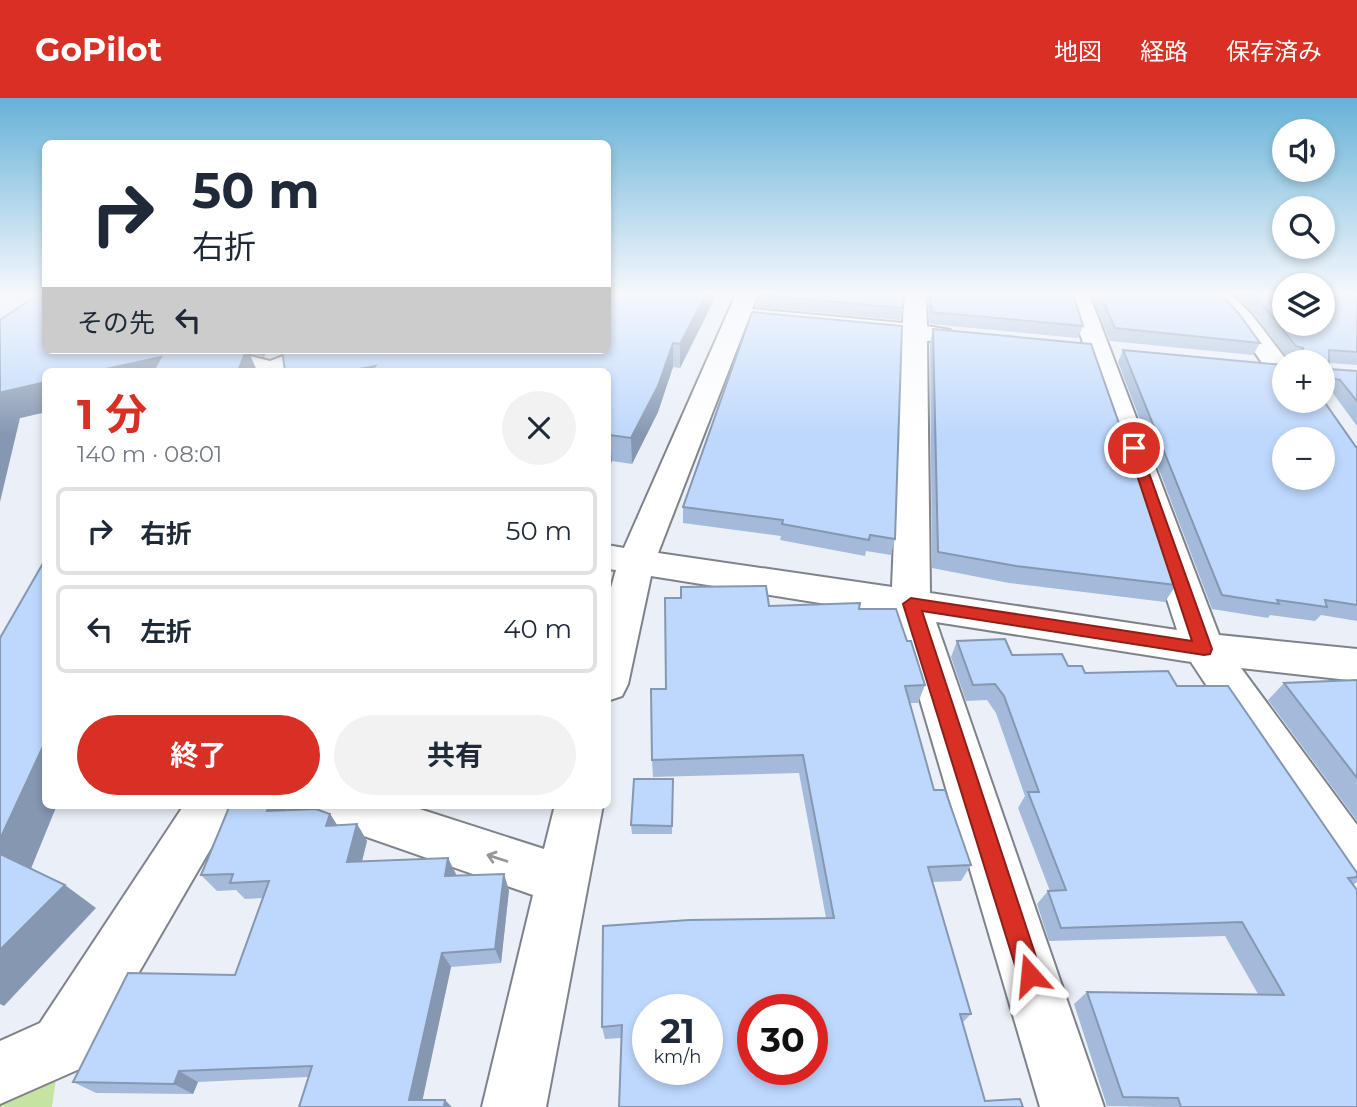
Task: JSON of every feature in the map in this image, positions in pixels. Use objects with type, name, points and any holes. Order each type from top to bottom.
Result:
[{"type":"street","points":[[611,648],[621,559],[725,341]]},
{"type":"street","points":[[915,341],[911,604],[1072,1107]]},
{"type":"street","points":[[1096,341],[1204,649],[1357,868]]},
{"type":"street","points":[[1260,341],[1272,356]]},
{"type":"street","points":[[211,354],[264,368]]},
{"type":"street","points":[[277,368],[310,354]]},
{"type":"street","points":[[1251,365],[1272,367]]},
{"type":"street","points":[[621,559],[1204,649],[1357,665]]},
{"type":"street","points":[[0,1073],[62,1045],[210,809]]},
{"type":"street","points":[[350,809],[562,880]]},
{"type":"street","points":[[514,1107],[578,809]]},
{"type":"green space","points":[[57,1071],[52,1107],[0,1107],[0,1098]]},
{"type":"building","points":[[0,341],[42,341],[42,354],[244,354],[239,368],[155,368],[161,357],[111,368],[42,368],[42,383],[2,392],[0,397]]},
{"type":"building","points":[[611,341],[682,341],[680,344],[673,343],[658,386],[631,438],[611,435],[611,368],[285,368],[283,354],[611,354]]},
{"type":"building","points":[[742,341],[902,341],[895,539],[870,535],[869,540],[782,524],[783,520],[683,507]]},
{"type":"building","points":[[933,341],[1060,341],[1091,344],[1176,585],[1016,566],[938,552]]},
{"type":"building","points":[[1292,341],[1357,341],[1357,352],[1303,348]]},
{"type":"building","points":[[1123,350],[1272,364],[1272,413],[1332,413],[1357,447],[1357,605],[1325,600],[1327,607],[1277,600],[1279,604],[1222,595]]},
{"type":"building","points":[[1335,369],[1357,371],[1357,401],[1340,380],[1335,379]]},
{"type":"building","points":[[42,565],[42,749],[0,839],[0,638]]},
{"type":"building","points":[[766,586],[769,606],[860,603],[859,609],[896,609],[907,641],[911,641],[925,685],[905,686],[934,790],[945,790],[971,865],[928,867],[971,1014],[960,1014],[985,1101],[1020,1099],[1023,1107],[619,1107],[622,1025],[602,1027],[603,926],[689,920],[834,918],[803,755],[652,760],[651,689],[666,689],[665,598],[681,598],[681,587]]},
{"type":"building","points":[[1005,639],[1012,655],[1062,654],[1068,666],[1082,666],[1085,673],[1168,671],[1177,686],[1228,686],[1357,873],[1357,877],[1348,878],[1357,890],[1357,1107],[1181,1107],[1178,1098],[1123,1097],[1087,992],[1284,995],[1242,922],[1061,928],[1048,891],[1066,890],[1028,792],[1039,792],[1004,696],[995,684],[973,685],[957,641]]},
{"type":"building","points":[[1357,680],[1357,778],[1284,683]]},
{"type":"building","points":[[634,779],[673,779],[672,826],[631,825]]},
{"type":"building","points":[[228,809],[316,809],[330,814],[326,826],[357,824],[347,862],[448,858],[445,876],[504,874],[495,949],[442,953],[409,1100],[445,1100],[444,1107],[299,1107],[312,1066],[179,1071],[174,1084],[73,1082],[128,973],[235,975],[269,881],[230,883],[233,874],[201,875]]},
{"type":"building","points":[[0,854],[65,885],[0,950]]},
{"type":"route","points":[[1030,975],[911,604],[1204,649],[1134,448]]}]
